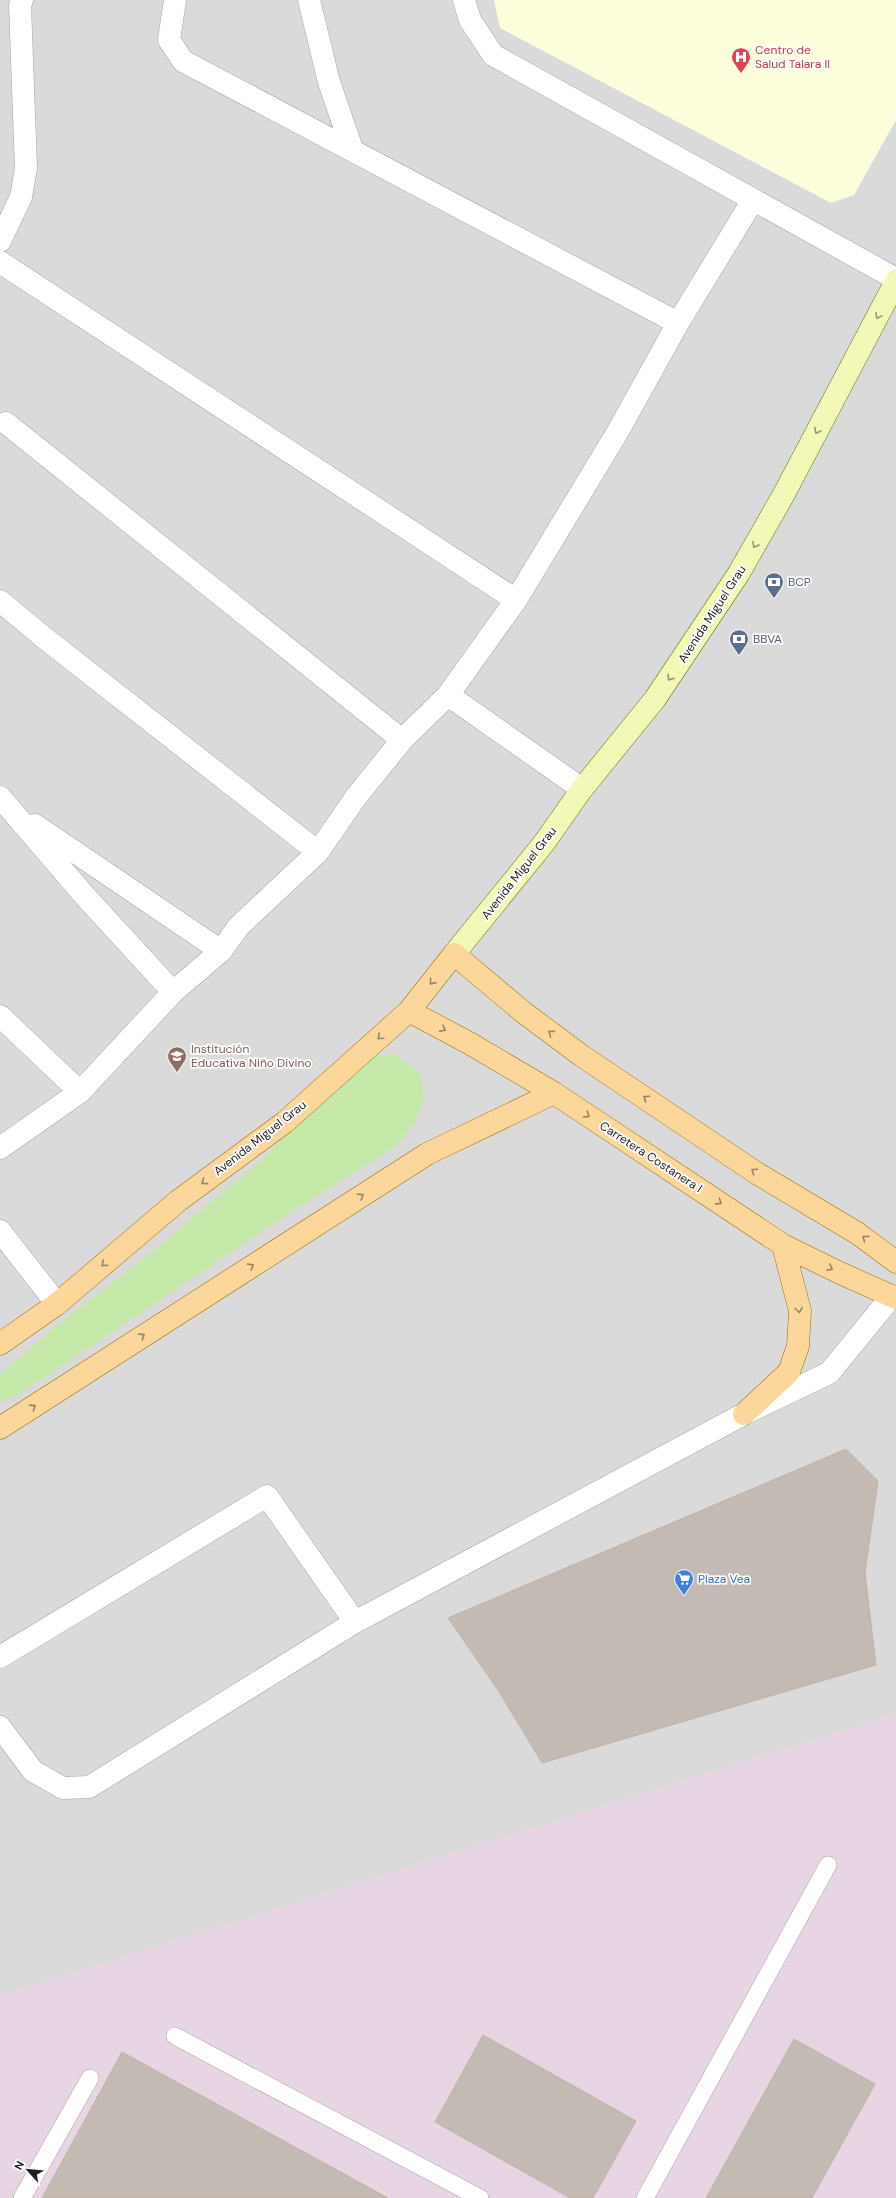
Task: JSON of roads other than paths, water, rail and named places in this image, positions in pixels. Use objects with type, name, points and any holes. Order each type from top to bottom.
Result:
[{"type":"main road","name":"Avenida Miguel Grau","points":[[0,1344],[57,1304],[178,1201],[285,1122],[409,1011],[544,842],[582,789],[655,699],[739,573],[784,494],[896,280]]},
{"type":"main road","points":[[454,954],[523,1012],[582,1056],[758,1174],[857,1232],[896,1262]]},
{"type":"main road","name":"Carretera Costanera I","points":[[409,1011],[469,1043],[554,1093],[784,1245],[840,1273],[895,1294]]},
{"type":"main road","points":[[0,1428],[427,1154],[554,1093]]},
{"type":"main road","points":[[744,1414],[789,1372],[798,1346],[800,1310],[784,1245]]},
{"type":"street","points":[[0,241],[22,197],[26,168],[20,5],[22,0]]},
{"type":"street","points":[[175,0],[171,13],[169,40],[183,61],[352,149],[678,324]]},
{"type":"street","points":[[309,0],[329,82],[352,149]]},
{"type":"street","points":[[464,0],[470,20],[492,55],[896,280]]},
{"type":"street","points":[[0,1148],[80,1092],[173,992],[221,951],[239,926],[318,852],[356,796],[402,740],[448,695],[516,600],[617,433],[678,324],[753,200]]},
{"type":"street","points":[[0,262],[516,600]]},
{"type":"street","points":[[6,423],[402,740]]},
{"type":"street","points":[[0,601],[47,640],[318,852]]},
{"type":"street","points":[[448,695],[582,789]]},
{"type":"street","points":[[6,803],[221,951]]},
{"type":"street","points":[[6,803],[84,895],[173,992]]},
{"type":"street","points":[[0,1016],[80,1092]]},
{"type":"street","points":[[0,1231],[57,1304]]},
{"type":"street","points":[[0,1727],[33,1771],[63,1788],[90,1787],[355,1622],[744,1414],[829,1373],[895,1294]]},
{"type":"street","points":[[0,1656],[267,1496],[355,1622]]},
{"type":"lane","points":[[645,2198],[828,1865]]},
{"type":"lane","points":[[175,2036],[480,2198]]},
{"type":"lane","points":[[22,2198],[90,2078]]},
{"type":"place","name":"Centro de Salud Talara II","points":[[741,74]]},
{"type":"place","name":"BCP","points":[[774,599]]},
{"type":"place","name":"BBVA","points":[[739,656]]},
{"type":"place","name":"Institución Educativa Niño Divino","points":[[177,1073]]},
{"type":"place","name":"Plaza Vea","points":[[684,1596]]}]
